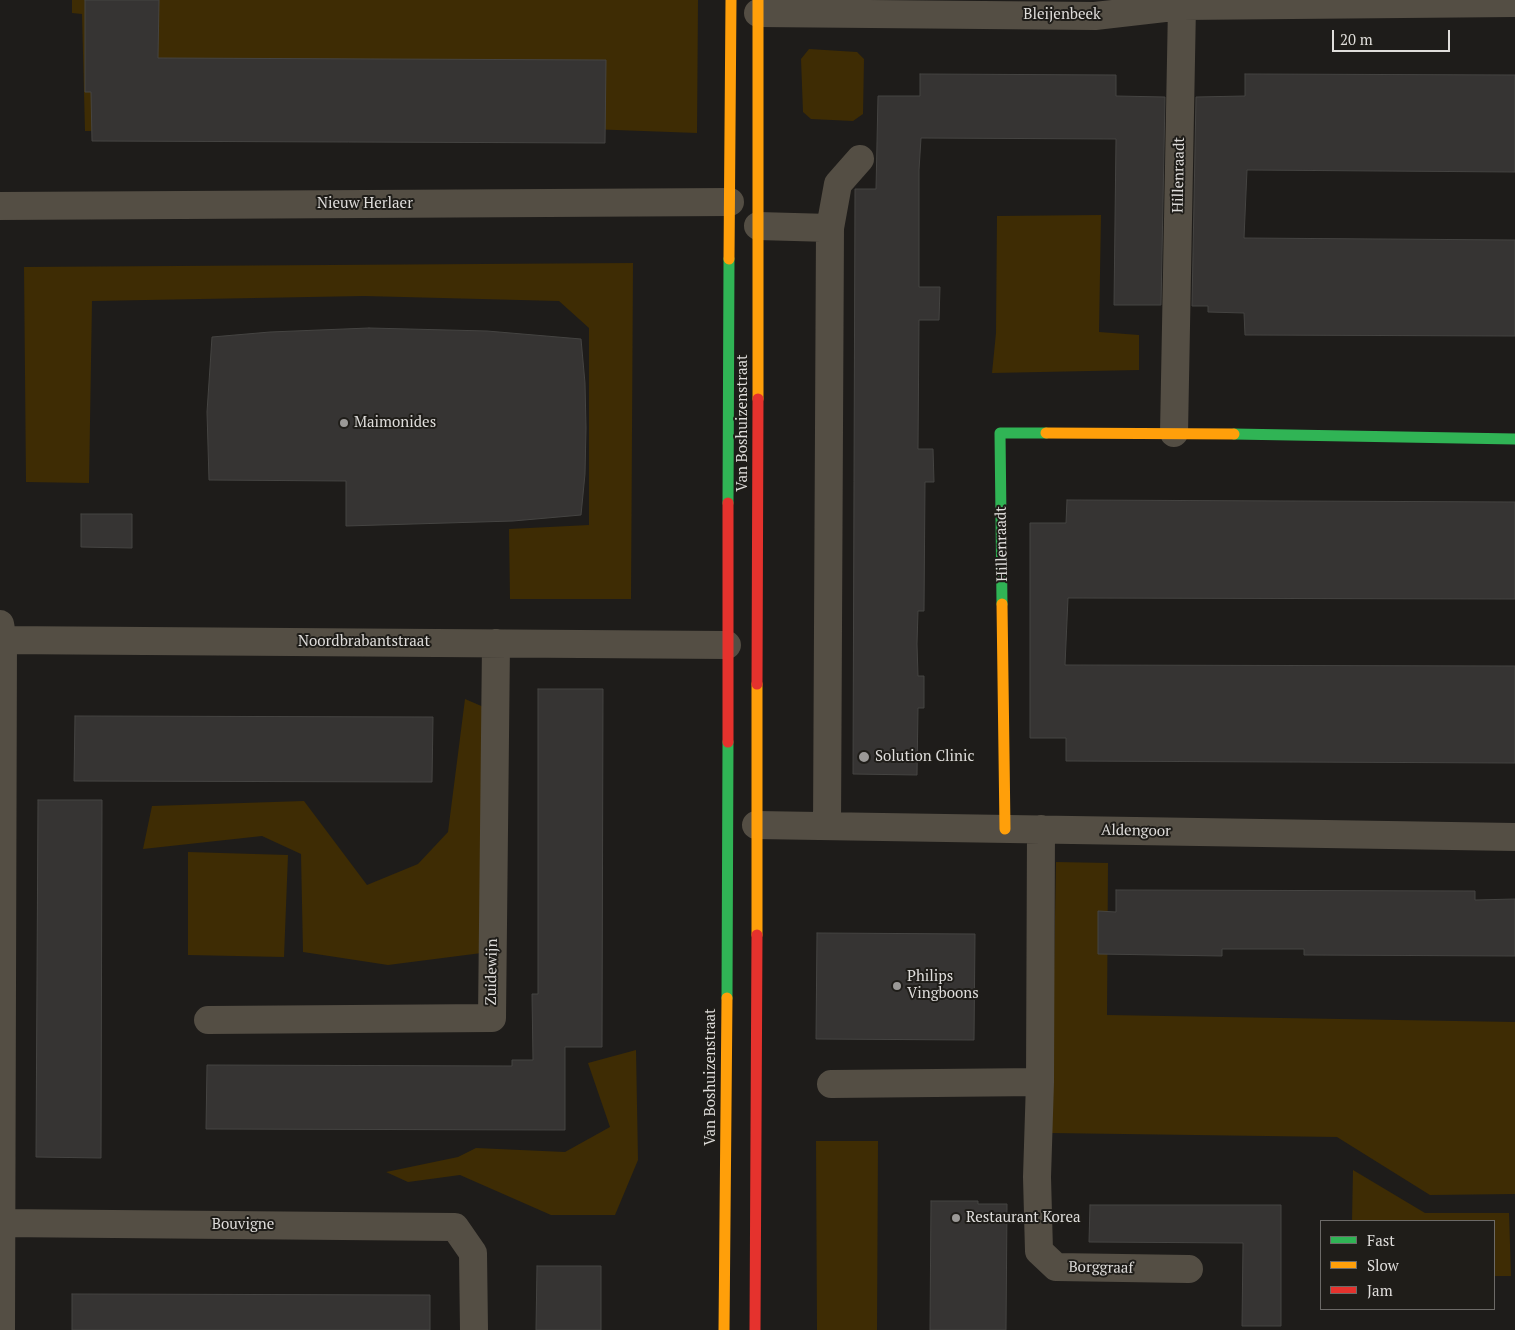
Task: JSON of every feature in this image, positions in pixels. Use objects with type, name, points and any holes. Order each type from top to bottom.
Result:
[{"type":"street","name":"Van Boshuizenstraat","points":[[731,0],[747,10]]},
{"type":"street","name":"Bleijenbeek","points":[[747,10],[1515,3]]},
{"type":"street","name":"Hillenraadt","points":[[1174,433],[1182,6]]},
{"type":"street","name":"Van Boshuizenstraat","points":[[724,1330],[742,825],[758,644],[747,207],[747,10]]},
{"type":"street","name":"Van Boshuizenstraat","points":[[747,10],[747,207],[727,645],[742,825],[755,1330]]},
{"type":"street","points":[[826,826],[830,228],[838,184],[860,159]]},
{"type":"street","name":"Nieuw Herlaer","points":[[0,206],[747,207],[830,228]]},
{"type":"street","name":"Hillenraadt","points":[[1005,829],[1000,433],[1174,433],[1515,439]]},
{"type":"street","points":[[1,635],[1,1330]]},
{"type":"street","name":"Noordbrabantstraat","points":[[1,635],[727,645]]},
{"type":"street","name":"Zuidewijn","points":[[208,1020],[492,1018],[496,643]]},
{"type":"street","points":[[727,645],[758,644]]},
{"type":"street","name":"Aldengoor","points":[[742,825],[1515,837]]},
{"type":"street","name":"Borggraaf","points":[[1041,829],[1040,1082],[1037,1177],[1039,1251],[1056,1267],[1189,1269]]},
{"type":"street","points":[[831,1084],[1040,1082]]},
{"type":"street","name":"Bouvigne","points":[[1,1223],[455,1227],[474,1252],[474,1330]]},
{"type":"shaded area","points":[[72,0],[698,0],[697,133],[589,129],[85,131],[82,14],[72,13]]},
{"type":"shaded area","points":[[809,49],[857,52],[864,59],[863,114],[853,121],[811,119],[803,112],[801,59]]},
{"type":"shaded area","points":[[1101,215],[1099,332],[1139,335],[1139,370],[992,373],[996,333],[997,216]]},
{"type":"shaded area","points":[[633,263],[631,599],[510,599],[509,529],[589,525],[589,328],[559,301],[364,296],[92,301],[89,483],[26,482],[24,267]]},
{"type":"shaded area","points":[[465,699],[507,717],[505,950],[388,965],[303,952],[301,854],[262,836],[143,849],[152,806],[304,801],[367,885],[418,864],[448,832]]},
{"type":"shaded area","points":[[188,852],[288,855],[284,957],[188,955]]},
{"type":"shaded area","points":[[1056,862],[1108,863],[1107,1015],[1515,1022],[1515,1194],[1430,1195],[1337,1137],[1051,1133]]},
{"type":"shaded area","points":[[636,1050],[638,1160],[615,1215],[551,1215],[460,1175],[408,1182],[386,1172],[458,1157],[476,1148],[565,1152],[610,1127],[588,1063]]},
{"type":"shaded area","points":[[816,1141],[878,1141],[877,1330],[817,1330]]},
{"type":"shaded area","points":[[1353,1170],[1425,1213],[1509,1213],[1511,1276],[1495,1276],[1495,1220],[1352,1220]]},
{"type":"building","points":[[85,0],[159,0],[158,58],[606,60],[605,143],[92,141],[91,92],[85,92]]},
{"type":"building","points":[[920,74],[1116,75],[1116,96],[1165,97],[1161,305],[1114,305],[1116,139],[921,138],[919,170],[919,287],[940,287],[939,320],[919,320],[918,449],[933,449],[934,482],[925,482],[924,611],[918,611],[917,644],[918,676],[924,676],[924,708],[918,708],[917,775],[853,774],[855,189],[876,189],[878,96],[920,96]]},
{"type":"building","points":[[1245,74],[1515,75],[1515,172],[1247,170],[1244,238],[1515,240],[1515,336],[1245,335],[1244,313],[1208,312],[1208,306],[1192,306],[1196,97],[1245,96]]},
{"type":"building","points":[[369,328],[487,331],[581,339],[585,383],[586,428],[585,474],[581,515],[513,521],[346,526],[346,481],[209,480],[207,412],[212,337],[270,332]]},
{"type":"building","points":[[1067,500],[1515,502],[1515,599],[1068,598],[1065,665],[1515,666],[1515,763],[1066,761],[1066,738],[1030,738],[1030,523],[1066,523]]},
{"type":"building","points":[[81,514],[132,514],[132,548],[81,547]]},
{"type":"building","points":[[538,689],[603,689],[602,1047],[565,1047],[565,1130],[206,1129],[207,1065],[512,1066],[512,1060],[533,1060],[532,994],[538,994]]},
{"type":"building","points":[[75,716],[433,717],[432,782],[74,781]]},
{"type":"building","points":[[38,800],[102,800],[101,1158],[36,1157]]},
{"type":"building","points":[[1116,890],[1475,891],[1475,900],[1515,899],[1515,956],[1304,955],[1304,949],[1222,949],[1222,956],[1098,954],[1098,911],[1116,912]]},
{"type":"building","name":"Philips Vingboons","points":[[817,933],[975,934],[974,1040],[816,1039]]},
{"type":"building","points":[[931,1201],[978,1201],[978,1204],[1007,1204],[1006,1330],[930,1330]]},
{"type":"building","points":[[1090,1205],[1281,1205],[1281,1326],[1242,1326],[1243,1243],[1089,1242]]},
{"type":"building","points":[[537,1266],[601,1266],[601,1330],[536,1330]]},
{"type":"building","points":[[72,1294],[430,1295],[430,1330],[72,1330]]},
{"type":"traffic: fast","points":[[728,503],[729,259]]},
{"type":"traffic: fast","points":[[1002,604],[1000,433],[1046,433]]},
{"type":"traffic: fast","points":[[1234,434],[1515,439]]},
{"type":"traffic: fast","points":[[727,998],[728,742]]},
{"type":"traffic: slow","points":[[729,259],[731,0]]},
{"type":"traffic: slow","points":[[758,0],[758,399]]},
{"type":"traffic: slow","points":[[1046,433],[1234,434]]},
{"type":"traffic: slow","points":[[1002,604],[1005,829]]},
{"type":"traffic: slow","points":[[757,684],[757,935]]},
{"type":"traffic: slow","points":[[724,1330],[727,998]]},
{"type":"traffic: jam","points":[[757,684],[758,399]]},
{"type":"traffic: jam","points":[[728,503],[728,742]]},
{"type":"traffic: jam","points":[[755,1330],[757,935]]},
{"type":"place","name":"Maimonides","points":[[344,423]]},
{"type":"place","name":"Solution Clinic","points":[[864,757]]},
{"type":"place","name":"Philips Vingboons","points":[[897,986]]},
{"type":"place","name":"Restaurant Korea","points":[[956,1218]]}]
